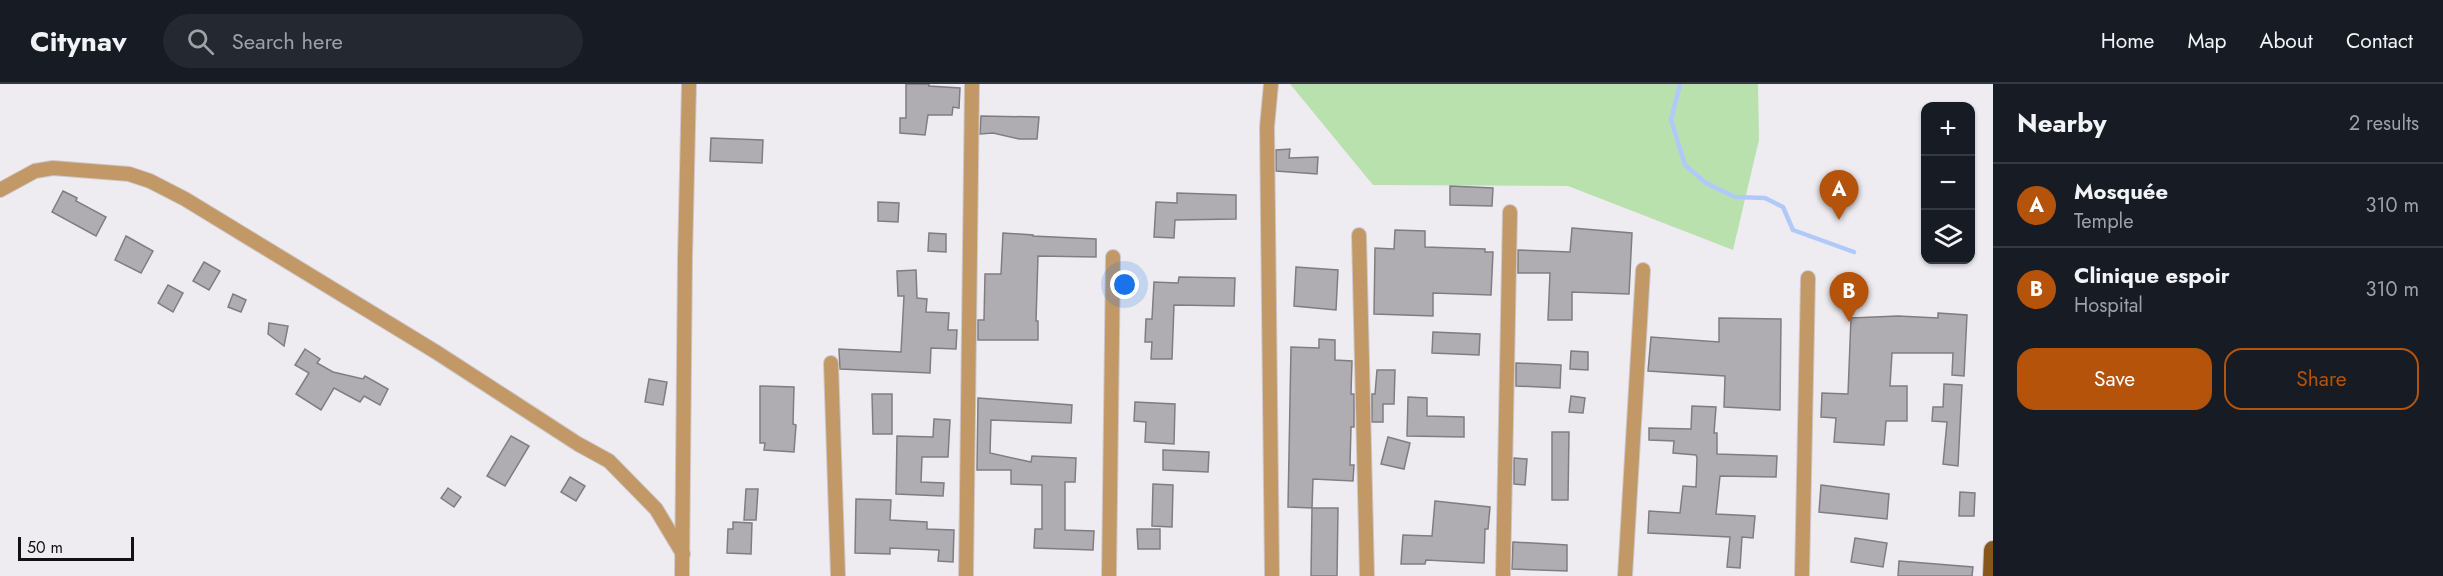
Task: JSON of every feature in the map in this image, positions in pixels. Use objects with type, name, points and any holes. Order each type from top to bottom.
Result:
[{"type":"main road","points":[[1992,576],[1993,550]]},
{"type":"street","points":[[682,576],[689,84]]},
{"type":"street","points":[[966,576],[972,84]]},
{"type":"street","points":[[1271,84],[1267,127],[1272,576]]},
{"type":"street","points":[[0,190],[35,171],[53,168],[129,174],[150,181],[184,199],[436,352],[578,444],[609,460],[656,508],[683,554]]},
{"type":"street","points":[[1503,576],[1510,212]]},
{"type":"street","points":[[1359,235],[1367,576]]},
{"type":"street","points":[[1109,576],[1113,256]]},
{"type":"street","points":[[1625,576],[1643,270]]},
{"type":"street","points":[[1802,576],[1808,278]]},
{"type":"street","points":[[831,363],[838,576]]},
{"type":"green space","points":[[1290,84],[1758,84],[1759,140],[1733,250],[1568,186],[1373,185]]},
{"type":"building","points":[[906,84],[960,88],[959,108],[953,107],[952,115],[928,115],[925,135],[900,133],[900,118],[906,118]]},
{"type":"building","points":[[981,116],[1039,117],[1037,139],[1019,139],[993,133],[980,134]]},
{"type":"building","points":[[711,138],[763,140],[762,163],[710,161]]},
{"type":"building","points":[[1290,149],[1289,158],[1318,157],[1317,174],[1276,171],[1276,150]]},
{"type":"building","points":[[1450,186],[1493,188],[1492,206],[1450,205]]},
{"type":"building","points":[[63,191],[77,198],[76,201],[106,217],[96,236],[52,212]]},
{"type":"building","points":[[1177,193],[1236,195],[1236,219],[1175,220],[1174,238],[1154,237],[1156,202],[1177,203]]},
{"type":"building","points":[[878,202],[899,203],[898,222],[878,221]]},
{"type":"building","points":[[1572,228],[1632,233],[1629,294],[1572,292],[1572,320],[1548,320],[1550,273],[1518,273],[1518,250],[1570,252]]},
{"type":"building","points":[[1395,230],[1425,231],[1425,247],[1485,249],[1485,252],[1493,252],[1491,295],[1433,293],[1433,316],[1374,314],[1375,248],[1394,249]]},
{"type":"building","points":[[929,233],[946,234],[946,252],[928,251]]},
{"type":"building","points":[[1003,233],[1096,239],[1096,257],[1038,256],[1036,321],[1038,321],[1038,340],[978,340],[978,320],[984,320],[985,274],[1001,274]]},
{"type":"building","points":[[126,236],[153,251],[141,273],[115,260]]},
{"type":"building","points":[[204,262],[220,271],[209,290],[193,281]]},
{"type":"building","points":[[1296,267],[1338,270],[1336,310],[1294,306]]},
{"type":"building","points":[[916,270],[917,298],[927,299],[926,312],[949,313],[948,330],[957,330],[956,349],[931,348],[930,373],[840,369],[839,349],[901,352],[904,296],[898,296],[897,271]]},
{"type":"building","points":[[1179,277],[1235,278],[1234,306],[1174,305],[1172,359],[1151,359],[1152,342],[1145,342],[1146,319],[1152,319],[1154,282],[1178,283]]},
{"type":"building","points":[[168,285],[183,293],[173,312],[158,303]]},
{"type":"building","points":[[233,294],[246,300],[241,312],[228,307]]},
{"type":"building","points":[[1938,313],[1967,315],[1964,376],[1952,375],[1953,353],[1892,353],[1890,386],[1907,386],[1907,421],[1886,421],[1884,445],[1834,442],[1836,418],[1821,417],[1822,393],[1848,394],[1851,318],[1898,316],[1938,318]]},
{"type":"building","points":[[1719,318],[1781,319],[1780,410],[1724,407],[1725,376],[1648,371],[1651,337],[1719,342]]},
{"type":"building","points":[[269,323],[288,326],[284,346],[268,334]]},
{"type":"building","points":[[1433,332],[1480,334],[1479,355],[1432,353]]},
{"type":"building","points":[[1319,339],[1335,340],[1335,360],[1352,361],[1351,394],[1354,394],[1354,427],[1351,427],[1350,465],[1354,465],[1353,481],[1313,479],[1312,508],[1288,507],[1291,347],[1319,348]]},
{"type":"building","points":[[305,349],[320,359],[317,363],[333,372],[363,379],[365,376],[388,389],[380,405],[364,396],[360,402],[334,388],[321,410],[296,394],[309,373],[295,365]]},
{"type":"building","points":[[1571,351],[1588,352],[1588,370],[1570,369]]},
{"type":"building","points":[[1516,363],[1561,365],[1560,388],[1516,386]]},
{"type":"building","points":[[1377,370],[1395,370],[1394,404],[1383,404],[1383,422],[1372,422],[1372,394],[1375,394]]},
{"type":"building","points":[[649,379],[667,382],[663,405],[645,402]]},
{"type":"building","points":[[1944,384],[1962,385],[1958,466],[1943,464],[1947,422],[1932,421],[1933,407],[1943,407]]},
{"type":"building","points":[[760,386],[794,387],[793,424],[796,425],[794,452],[764,450],[765,443],[760,443]]},
{"type":"building","points":[[872,394],[892,394],[892,434],[873,434]]},
{"type":"building","points":[[1571,396],[1585,398],[1583,413],[1569,412]]},
{"type":"building","points":[[1408,397],[1427,398],[1427,416],[1464,417],[1464,437],[1407,436]]},
{"type":"building","points":[[978,398],[1072,405],[1071,423],[991,420],[990,453],[1031,462],[1032,456],[1076,458],[1075,482],[1065,482],[1065,530],[1094,531],[1093,550],[1034,548],[1035,529],[1042,529],[1042,485],[1011,484],[1011,470],[977,470]]},
{"type":"building","points":[[1135,402],[1175,404],[1174,444],[1145,442],[1146,422],[1134,421]]},
{"type":"building","points":[[1692,406],[1716,407],[1714,433],[1717,433],[1717,454],[1777,456],[1776,477],[1720,476],[1716,514],[1755,516],[1753,538],[1742,537],[1740,568],[1727,567],[1730,537],[1648,533],[1649,511],[1680,513],[1683,486],[1696,487],[1697,458],[1696,455],[1673,453],[1674,441],[1649,440],[1649,428],[1691,429]]},
{"type":"building","points":[[934,419],[950,420],[948,457],[922,457],[921,482],[944,483],[943,496],[896,494],[897,436],[933,437]]},
{"type":"building","points":[[1552,432],[1569,432],[1568,500],[1552,500]]},
{"type":"building","points":[[511,436],[529,446],[505,486],[487,476]]},
{"type":"building","points":[[1388,437],[1410,443],[1404,469],[1381,464]]},
{"type":"building","points":[[1163,450],[1209,452],[1208,472],[1163,470]]},
{"type":"building","points":[[1514,458],[1527,459],[1525,485],[1514,484]]},
{"type":"building","points":[[570,477],[585,486],[576,501],[561,492]]},
{"type":"building","points":[[1153,484],[1173,485],[1172,527],[1152,526]]},
{"type":"building","points":[[1821,485],[1889,494],[1887,519],[1819,512]]},
{"type":"building","points":[[448,488],[461,497],[454,507],[441,498]]},
{"type":"building","points":[[746,489],[758,489],[756,520],[744,520]]},
{"type":"building","points":[[1960,492],[1975,493],[1974,516],[1959,516]]},
{"type":"building","points":[[856,499],[891,500],[890,520],[927,522],[927,529],[954,530],[953,562],[938,561],[939,550],[890,548],[890,554],[855,553]]},
{"type":"building","points":[[1435,501],[1490,507],[1488,529],[1485,529],[1484,563],[1426,560],[1425,564],[1401,564],[1403,535],[1432,536]]},
{"type":"building","points":[[1312,508],[1338,508],[1337,576],[1311,576]]},
{"type":"building","points":[[733,522],[752,523],[751,554],[727,553],[728,529],[733,529]]},
{"type":"building","points":[[1137,529],[1160,529],[1160,549],[1138,549]]},
{"type":"building","points":[[1855,538],[1887,543],[1883,567],[1851,562]]},
{"type":"building","points":[[1513,542],[1567,545],[1567,571],[1512,569]]},
{"type":"building","points":[[1899,561],[1973,567],[1972,576],[1898,576]]},
{"type":"waterway","points":[[1680,84],[1671,120],[1685,165],[1706,183],[1735,197],[1765,198],[1783,207],[1793,230],[1854,252]]},
{"type":"place","name":"Mosquée","points":[[1839,220]]},
{"type":"place","name":"Clinique espoir","points":[[1849,322]]}]
